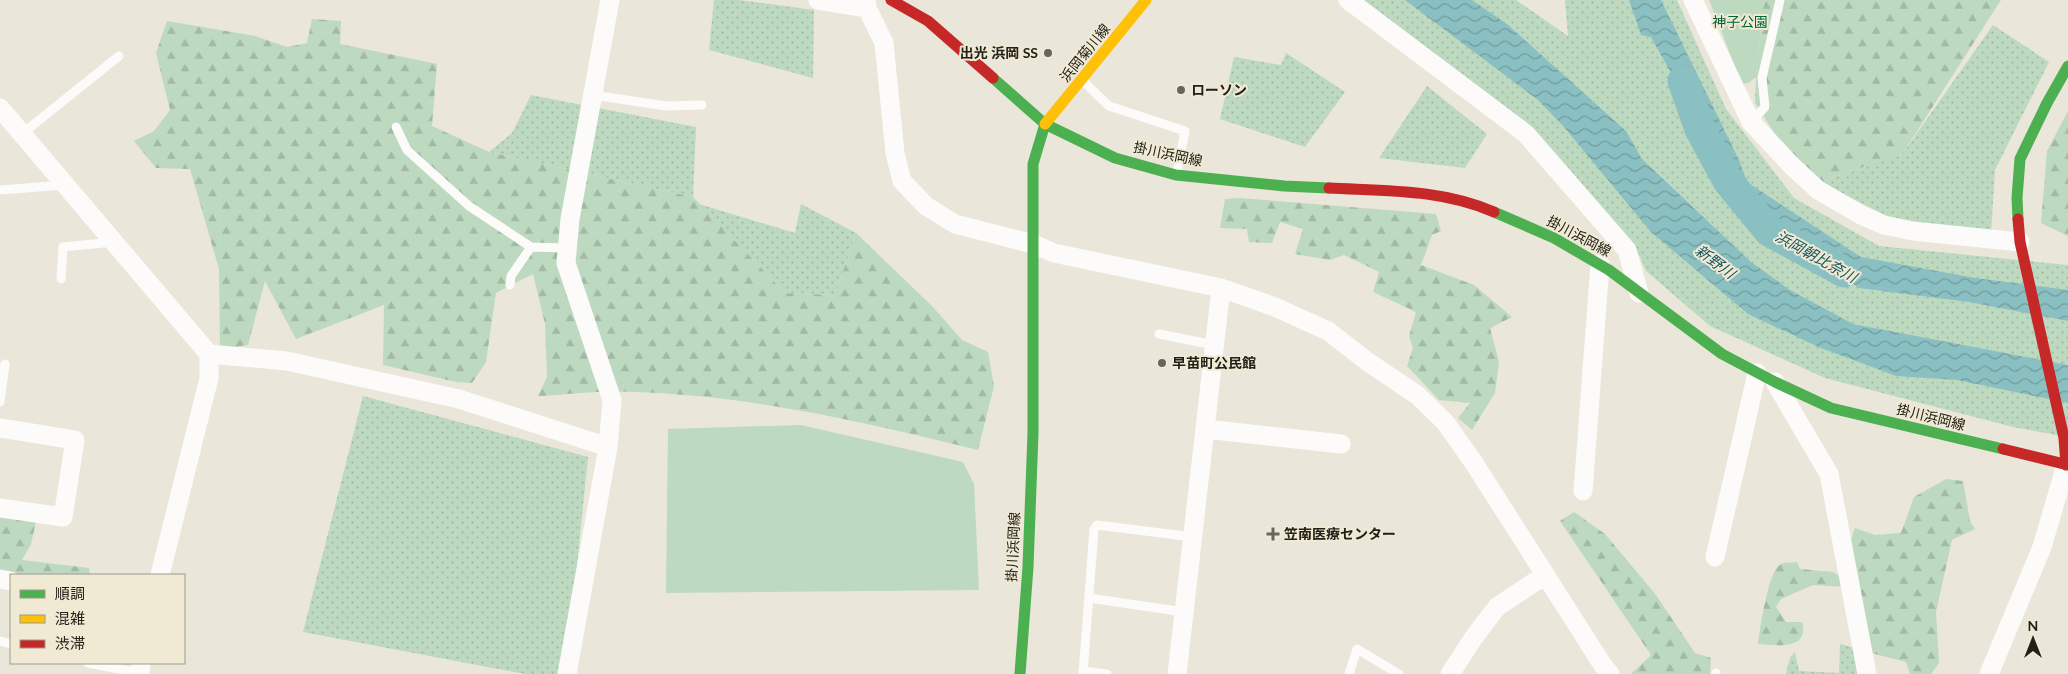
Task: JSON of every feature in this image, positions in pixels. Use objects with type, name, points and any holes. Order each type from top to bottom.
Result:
[{"type":"main road","name":"掛川浜岡線","points":[[891,0],[928,22],[1045,124],[1115,158],[1176,175],[1284,186],[1418,192],[1471,202],[1554,238],[1600,264],[1722,354],[1775,382],[1831,408],[2067,465]]},
{"type":"main road","name":"浜岡菊川線","points":[[1045,124],[1146,0]]},
{"type":"main road","points":[[2067,465],[2064,438],[2022,248],[2017,198],[2020,159],[2047,103],[2068,66]]},
{"type":"main road","name":"掛川浜岡線","points":[[1020,674],[1028,567],[1034,433],[1032,244],[1034,164],[1045,124]]},
{"type":"street","points":[[567,674],[608,447],[612,400],[566,262],[570,219],[610,0]]},
{"type":"street","points":[[818,0],[866,4],[884,43],[895,153],[902,181],[926,206],[955,224],[1032,244],[1054,253],[1221,288],[1275,308],[1328,331],[1368,362],[1417,395],[1445,422],[1474,463],[1610,674]]},
{"type":"street","points":[[1348,0],[1526,134],[1627,250],[1639,293]]},
{"type":"street","points":[[1693,0],[1751,122],[1791,165],[1818,190],[1861,215],[1884,225],[2022,248]]},
{"type":"street","points":[[0,108],[209,354],[209,378],[160,574]]},
{"type":"street","points":[[1582,491],[1600,264]]},
{"type":"street","points":[[1177,674],[1221,288]]},
{"type":"street","points":[[209,354],[287,361],[459,399],[608,447]]},
{"type":"street","points":[[1715,557],[1758,373]]},
{"type":"street","points":[[1775,382],[1829,474],[1867,674]]},
{"type":"street","points":[[0,428],[75,440],[63,517],[0,508]]},
{"type":"street","points":[[1205,429],[1341,444]]},
{"type":"street","points":[[1989,674],[2042,547],[2067,465]]},
{"type":"street","points":[[1450,674],[1474,637],[1497,607],[1545,575]]},
{"type":"lane","points":[[1751,122],[1765,107],[1762,78],[1780,0]]},
{"type":"lane","points":[[23,133],[119,56]]},
{"type":"lane","points":[[1082,80],[1109,106],[1185,131],[1176,175]]},
{"type":"lane","points":[[593,95],[666,106],[702,106]]},
{"type":"lane","points":[[396,127],[407,150],[469,206],[531,247],[567,248]]},
{"type":"lane","points":[[0,190],[65,185]]},
{"type":"lane","points":[[61,279],[63,247],[113,242]]},
{"type":"lane","points":[[510,286],[511,276],[531,247]]},
{"type":"lane","points":[[1159,334],[1214,345]]},
{"type":"lane","points":[[0,402],[4,364]]},
{"type":"lane","points":[[1107,674],[1083,672],[1094,529],[1096,525],[1193,537]]},
{"type":"lane","points":[[1089,598],[1184,612]]},
{"type":"lane","points":[[1349,674],[1357,649],[1400,674]]},
{"type":"lane","points":[[95,664],[140,670]]},
{"type":"green space","points":[[714,0],[739,0],[814,10],[813,78],[709,50]]},
{"type":"green space","points":[[1360,0],[1516,0],[1568,36],[1565,0],[1677,0],[1726,109],[1794,198],[1879,246],[2068,265],[2068,437],[2013,427],[1825,378],[1710,326],[1646,271],[1640,257],[1581,191]]},
{"type":"green space","name":"神子公園","points":[[1709,0],[1764,0],[1756,77],[1748,83],[1742,84]]},
{"type":"green space","points":[[1764,0],[2001,0],[1903,153],[1821,182],[1777,137],[1755,103]]},
{"type":"green space","points":[[312,19],[341,21],[340,44],[437,64],[432,126],[489,152],[693,197],[785,293],[835,295],[856,233],[932,306],[962,340],[988,352],[994,386],[978,450],[851,420],[723,399],[680,394],[625,392],[587,392],[538,396],[547,377],[545,324],[533,274],[496,293],[486,362],[472,383],[456,382],[383,365],[384,305],[296,339],[265,281],[248,345],[220,349],[219,269],[190,169],[156,168],[134,141],[154,131],[170,110],[156,53],[167,21],[255,36],[287,47],[307,43]]},
{"type":"green space","points":[[1993,25],[2049,62],[1995,170],[1991,232],[1896,221],[1821,182],[1903,153]]},
{"type":"green space","points":[[1286,53],[1345,92],[1305,147],[1220,119],[1234,57],[1281,65]]},
{"type":"green space","points":[[1427,86],[1487,134],[1465,168],[1379,158]]},
{"type":"green space","points":[[531,95],[696,127],[693,197],[489,152],[512,133]]},
{"type":"green space","points":[[2068,111],[2068,236],[2041,223],[2047,151]]},
{"type":"green space","points":[[1240,198],[1436,214],[1441,231],[1432,235],[1421,265],[1474,285],[1512,317],[1490,328],[1499,362],[1495,393],[1472,430],[1458,418],[1470,403],[1439,400],[1407,366],[1413,348],[1409,336],[1416,312],[1373,292],[1379,272],[1344,255],[1330,260],[1295,254],[1303,229],[1280,222],[1272,243],[1249,242],[1247,229],[1220,228],[1225,199]]},
{"type":"green space","points":[[699,204],[795,233],[801,204],[856,233],[835,295],[785,293]]},
{"type":"green space","points":[[363,396],[588,457],[566,674],[525,674],[303,632]]},
{"type":"green space","points":[[801,425],[963,462],[974,484],[979,590],[666,593],[668,429]]},
{"type":"green space","points":[[1946,479],[1963,481],[1970,521],[1975,529],[1952,540],[1936,612],[1939,663],[1931,674],[1910,674],[1906,662],[1867,652],[1851,540],[1855,528],[1875,535],[1901,533],[1914,497]]},
{"type":"green space","points":[[0,512],[37,517],[31,544],[22,560],[89,568],[90,574],[10,574],[0,575]]},
{"type":"green space","points":[[1574,512],[1605,534],[1656,595],[1695,653],[1711,658],[1710,674],[1631,674],[1651,655],[1560,521]]},
{"type":"green space","points":[[1797,562],[1800,569],[1833,572],[1845,579],[1845,587],[1813,585],[1781,599],[1776,607],[1786,622],[1802,622],[1803,631],[1801,638],[1796,642],[1782,645],[1758,644],[1765,601],[1772,577],[1781,564]]},
{"type":"green space","points":[[1840,644],[1855,648],[1860,674],[1786,674],[1790,658],[1795,652],[1799,671],[1839,673]]},
{"type":"water","name":"新野川","points":[[1405,0],[1472,0],[1507,24],[1626,131],[1642,159],[1751,262],[1790,290],[1853,324],[2068,365],[2068,403],[1957,380],[1896,376],[1821,348],[1748,314],[1651,232],[1564,127],[1538,100]]},
{"type":"water","points":[[1629,0],[1661,0],[1739,160],[1747,182],[1861,257],[1975,278],[2068,290],[2068,321],[1969,302],[1859,288],[1757,217],[1725,170],[1651,37],[1641,35]]},
{"type":"waterway","name":"浜岡朝比奈川","points":[[1683,81],[1700,129],[1728,181],[1769,231],[1844,272]]},
{"type":"traffic: fast","points":[[2018,219],[2017,198],[2020,159],[2047,103],[2068,66]]},
{"type":"traffic: fast","points":[[993,78],[1045,124],[1115,158],[1176,175],[1284,186],[1329,188]]},
{"type":"traffic: fast","points":[[1020,674],[1028,567],[1033,433],[1033,164],[1045,124]]},
{"type":"traffic: fast","points":[[1494,212],[1554,238],[1609,270],[1722,354],[1775,382],[1831,408],[2003,449]]},
{"type":"traffic: slow","points":[[1045,124],[1146,0]]},
{"type":"traffic: jam","points":[[891,0],[928,21],[993,78]]},
{"type":"traffic: jam","points":[[1329,188],[1413,192],[1434,195],[1474,204],[1494,212]]},
{"type":"traffic: jam","points":[[2018,219],[2020,242],[2064,438],[2066,465]]},
{"type":"traffic: jam","points":[[2003,449],[2068,465]]},
{"type":"place","name":"出光 浜岡 SS","points":[[1048,53]]},
{"type":"place","name":"ローソン","points":[[1181,90]]},
{"type":"place","name":"早苗町公民館","points":[[1162,363]]},
{"type":"place","name":"笠南医療センター","points":[[1273,534]]}]
